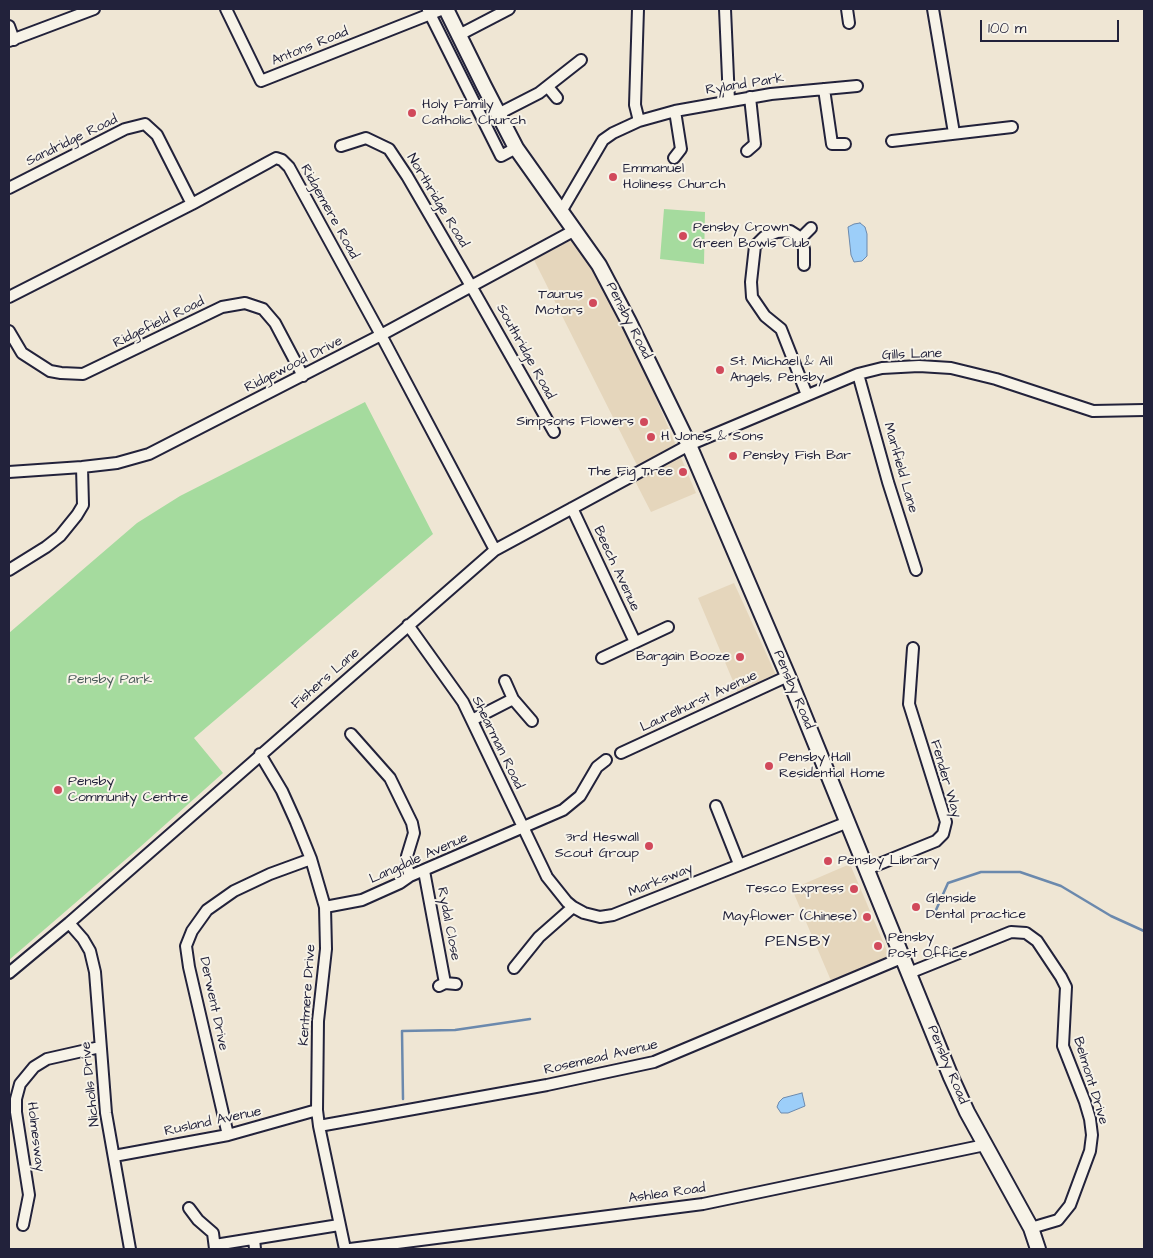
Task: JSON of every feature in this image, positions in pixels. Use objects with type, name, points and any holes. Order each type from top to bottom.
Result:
[{"type":"main road","name":"Pensby Road","points":[[444,9],[516,148],[562,210],[599,265],[633,329],[689,445],[788,676],[955,1086],[1031,1228],[1038,1249]]},
{"type":"street","points":[[9,26],[11,41],[94,9]]},
{"type":"street","name":"Antons Road","points":[[226,9],[261,81],[429,11],[444,9]]},
{"type":"street","points":[[459,35],[509,9]]},
{"type":"street","points":[[638,9],[635,105],[639,121]]},
{"type":"street","points":[[725,9],[729,101]]},
{"type":"street","points":[[847,9],[849,22]]},
{"type":"street","points":[[933,9],[954,133]]},
{"type":"street","points":[[429,11],[501,156],[516,148]]},
{"type":"street","points":[[498,114],[539,93],[581,60]]},
{"type":"street","points":[[469,92],[484,86]]},
{"type":"street","name":"Ryland Park","points":[[562,210],[603,140],[613,133],[639,121],[675,111],[750,97],[857,86]]},
{"type":"street","points":[[548,87],[557,98]]},
{"type":"street","points":[[824,90],[832,144],[845,144]]},
{"type":"street","points":[[750,97],[756,147]]},
{"type":"street","points":[[674,158],[685,152],[675,111]]},
{"type":"street","name":"Sandridge Road","points":[[9,188],[125,129],[145,124],[157,135],[192,204]]},
{"type":"street","points":[[892,141],[1012,127]]},
{"type":"street","name":"Northridge Road","points":[[340,146],[366,138],[389,149],[407,176],[471,286]]},
{"type":"street","name":"Ridgemere Road","points":[[9,297],[192,204],[271,160],[276,158],[282,160],[289,167],[494,550]]},
{"type":"street","points":[[802,238],[811,228]]},
{"type":"street","name":"Ridgewood Drive","points":[[9,472],[117,463],[149,454],[303,376],[575,230]]},
{"type":"street","points":[[804,265],[802,238],[790,231],[764,236],[755,246],[751,282],[752,297],[765,316],[781,329],[806,395]]},
{"type":"street","name":"Southridge Road","points":[[471,286],[554,432]]},
{"type":"street","name":"Ridgefield Road","points":[[9,331],[22,353],[50,371],[83,374],[222,307],[245,303],[263,309],[275,323],[303,376]]},
{"type":"street","name":"Gills Lane","points":[[689,445],[858,374],[882,368],[919,366],[950,368],[996,379],[1093,411],[1144,410]]},
{"type":"street","name":"Marlfield Lane","points":[[858,374],[888,482],[916,570]]},
{"type":"street","name":"Fishers Lane","points":[[9,972],[69,922],[494,550],[689,445]]},
{"type":"street","points":[[9,570],[60,536],[77,515],[83,505],[82,467]]},
{"type":"street","name":"Beech Avenue","points":[[572,508],[635,642]]},
{"type":"street","name":"Shearman Road","points":[[408,625],[463,702],[522,828]]},
{"type":"street","points":[[602,658],[668,627]]},
{"type":"street","name":"Fender Way","points":[[867,869],[936,841],[943,834],[946,822],[908,704],[913,648]]},
{"type":"street","name":"Laurelhurst Avenue","points":[[620,753],[788,676]]},
{"type":"street","points":[[505,681],[513,699],[532,721]]},
{"type":"street","points":[[472,720],[513,699]]},
{"type":"street","points":[[351,734],[390,778],[412,823],[414,833],[407,856],[407,867],[410,876]]},
{"type":"street","name":"Kentmere Drive","points":[[260,754],[282,791],[311,859],[325,907],[326,948],[318,1021],[317,1110],[345,1249]]},
{"type":"street","points":[[522,828],[563,810],[580,796],[597,767],[606,760]]},
{"type":"street","points":[[716,806],[739,864]]},
{"type":"street","name":"Marksway","points":[[522,828],[547,877],[574,907],[591,915],[600,916],[613,915],[848,822]]},
{"type":"street","name":"Langdale Avenue","points":[[325,907],[362,900],[400,883],[410,876],[522,828]]},
{"type":"street","name":"Derwent Drive","points":[[228,1135],[189,967],[186,946],[192,931],[206,910],[243,887],[270,874],[311,859]]},
{"type":"street","name":"Rydal Close","points":[[424,871],[447,984]]},
{"type":"street","points":[[514,968],[539,937],[574,907]]},
{"type":"street","name":"Nicholls Drive","points":[[69,922],[90,950],[95,972],[106,1113],[130,1249]]},
{"type":"street","name":"Belmont Drive","points":[[910,973],[1011,932],[1026,933],[1037,941],[1061,976],[1066,987],[1063,1046],[1085,1102],[1092,1135],[1090,1151],[1070,1204],[1058,1220],[1031,1228]]},
{"type":"street","name":"Rosemead Avenue","points":[[319,1126],[547,1085],[654,1062],[904,957]]},
{"type":"street","name":"Holmesway","points":[[23,1226],[29,1195],[16,1112],[16,1099],[20,1084],[34,1066],[47,1059],[100,1046]]},
{"type":"street","name":"Rusland Avenue","points":[[114,1156],[228,1135],[317,1110]]},
{"type":"street","name":"Ashlea Road","points":[[350,1249],[703,1204],[985,1145]]},
{"type":"street","points":[[189,1208],[198,1220],[213,1233],[215,1247],[254,1244],[339,1225]]},
{"type":"shaded area","points":[[574,238],[622,318],[696,493],[651,512],[635,481],[643,477],[534,260]]},
{"type":"shaded area","points":[[734,583],[776,675],[738,693],[698,598]]},
{"type":"shaded area","points":[[850,864],[890,958],[832,983],[792,889]]},
{"type":"green space","name":"Pensby Crown Green Bowls Club","points":[[664,209],[705,212],[704,264],[660,259]]},
{"type":"green space","name":"Pensby Park","points":[[365,402],[433,534],[194,738],[223,773],[9,960],[9,633],[137,523],[180,496]]},
{"type":"water","points":[[860,223],[865,227],[867,234],[867,256],[862,261],[854,262],[851,255],[848,227]]},
{"type":"water","points":[[802,1093],[805,1106],[788,1113],[781,1113],[777,1107],[783,1098]]},
{"type":"waterway","points":[[936,910],[948,883],[981,872],[1020,872],[1061,886],[1111,916],[1144,931]]},
{"type":"waterway","points":[[403,1099],[402,1031],[455,1030],[530,1019]]},
{"type":"place","name":"Holy Family Catholic Church","points":[[412,113]]},
{"type":"place","name":"Emmanuel Holiness Church","points":[[613,177]]},
{"type":"place","name":"Pensby Crown Green Bowls Club","points":[[683,236]]},
{"type":"place","name":"Taurus Motors","points":[[593,303]]},
{"type":"place","name":"St. Michael & All Angels, Pensby","points":[[720,370]]},
{"type":"place","name":"Simpsons Flowers","points":[[644,422]]},
{"type":"place","name":"H Jones & Sons","points":[[651,437]]},
{"type":"place","name":"Pensby Fish Bar","points":[[733,456]]},
{"type":"place","name":"The Fig Tree","points":[[683,472]]},
{"type":"place","name":"Bargain Booze","points":[[740,657]]},
{"type":"place","name":"Pensby Hall Residential Home","points":[[769,766]]},
{"type":"place","name":"Pensby Community Centre","points":[[58,790]]},
{"type":"place","name":"3rd Heswall Scout Group","points":[[649,846]]},
{"type":"place","name":"Pensby Library","points":[[828,861]]},
{"type":"place","name":"Tesco Express","points":[[854,889]]},
{"type":"place","name":"Glenside Dental practice","points":[[916,907]]},
{"type":"place","name":"Mayflower (Chinese)","points":[[867,917]]},
{"type":"place","name":"Pensby Post Office","points":[[878,946]]},
{"type":"district","name":"PENSBY","points":[[798,943]]}]
